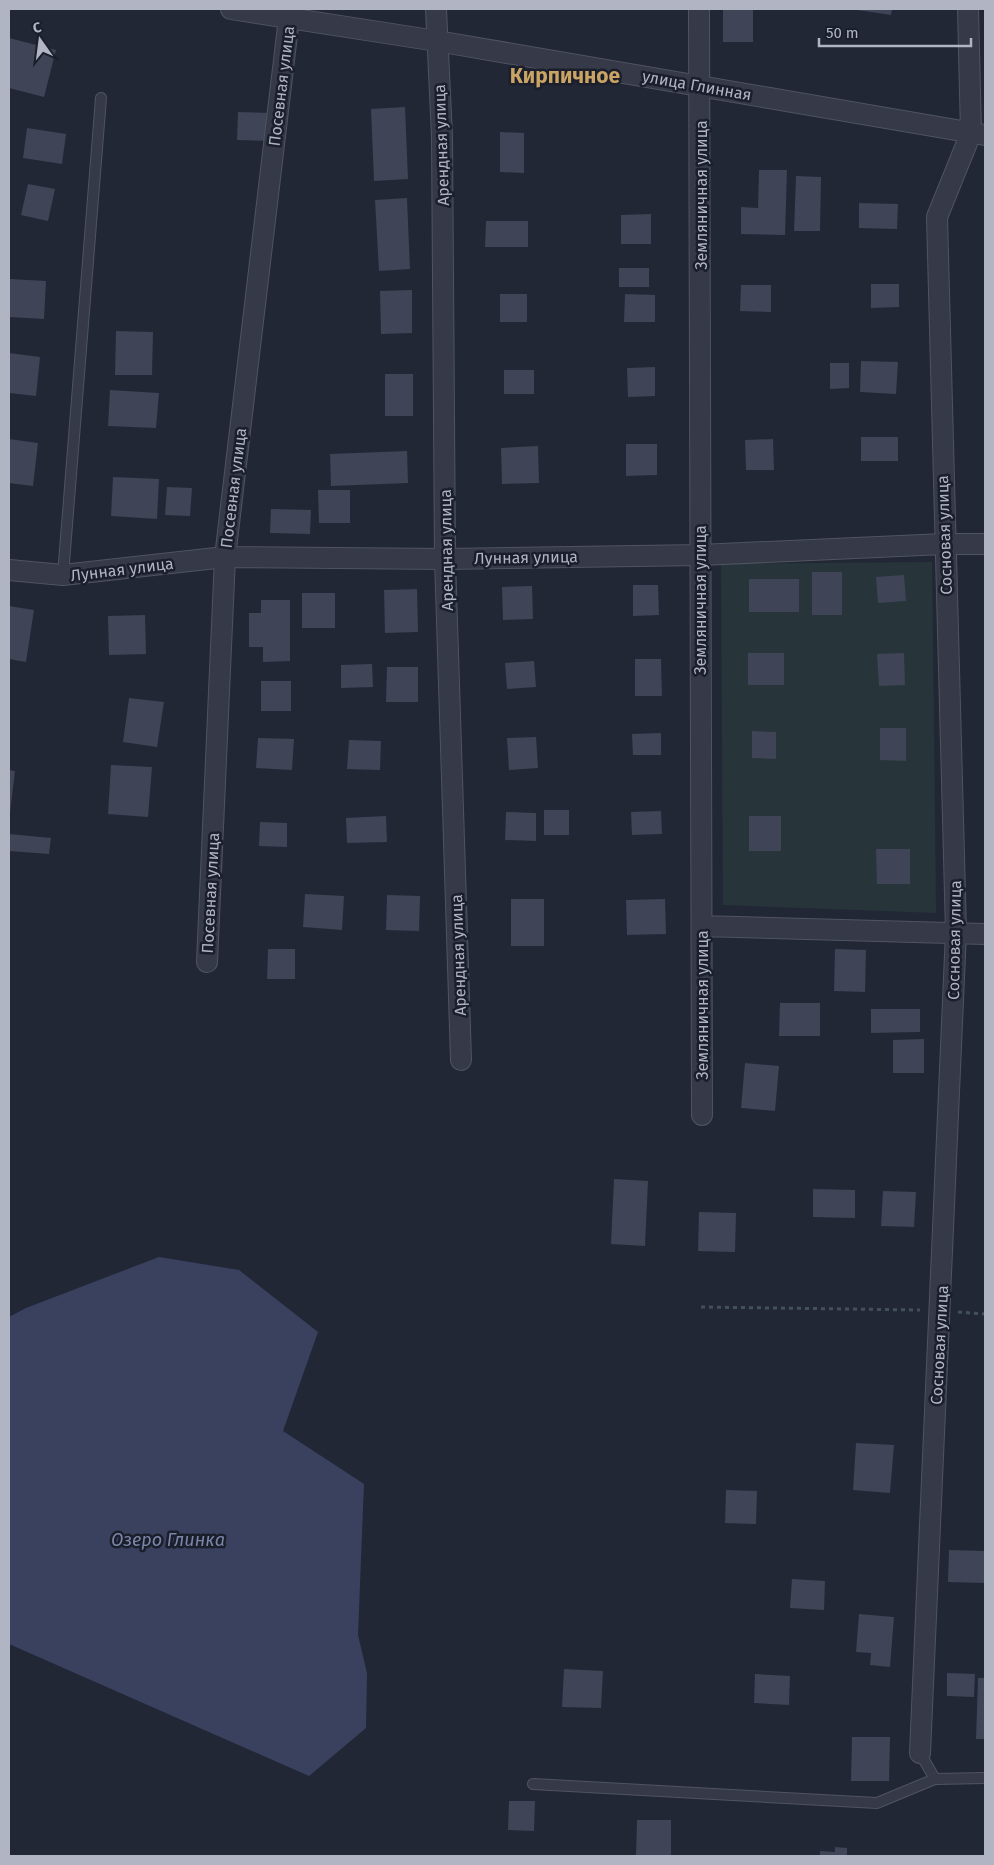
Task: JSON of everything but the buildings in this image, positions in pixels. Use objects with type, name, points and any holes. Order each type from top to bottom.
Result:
[{"type":"street","name":"улица Глинная","points":[[231,9],[437,41],[978,134]]},
{"type":"street","name":"Арендная улица","points":[[436,9],[442,136],[446,559],[461,1060]]},
{"type":"street","name":"Земляничная улица","points":[[699,9],[701,86],[702,1115]]},
{"type":"street","points":[[968,9],[978,134]]},
{"type":"street","name":"Посевная улица","points":[[207,962],[225,557],[289,18]]},
{"type":"street","name":"Сосновая улица","points":[[920,1753],[941,1310],[956,932],[944,544],[937,217],[978,134]]},
{"type":"street","name":"Лунная улица","points":[[9,570],[63,575],[225,557],[446,559],[700,555],[944,544],[985,544]]},
{"type":"street","points":[[702,926],[985,934]]},
{"type":"lane","points":[[63,575],[101,98]]},
{"type":"lane","points":[[920,1753],[935,1779]]},
{"type":"lane","points":[[533,1784],[877,1803],[935,1779],[985,1778]]},
{"type":"path","points":[[701,1308],[941,1310],[985,1314]]},
{"type":"shaded area","points":[[932,562],[936,913],[723,905],[721,564]]},
{"type":"water","name":"Озеро Глинка","points":[[159,1257],[239,1270],[318,1332],[283,1431],[364,1484],[358,1635],[367,1673],[366,1728],[309,1776],[9,1644],[9,1317],[26,1308]]},
{"type":"district","name":"Кирпичное","points":[[565,76]]}]
